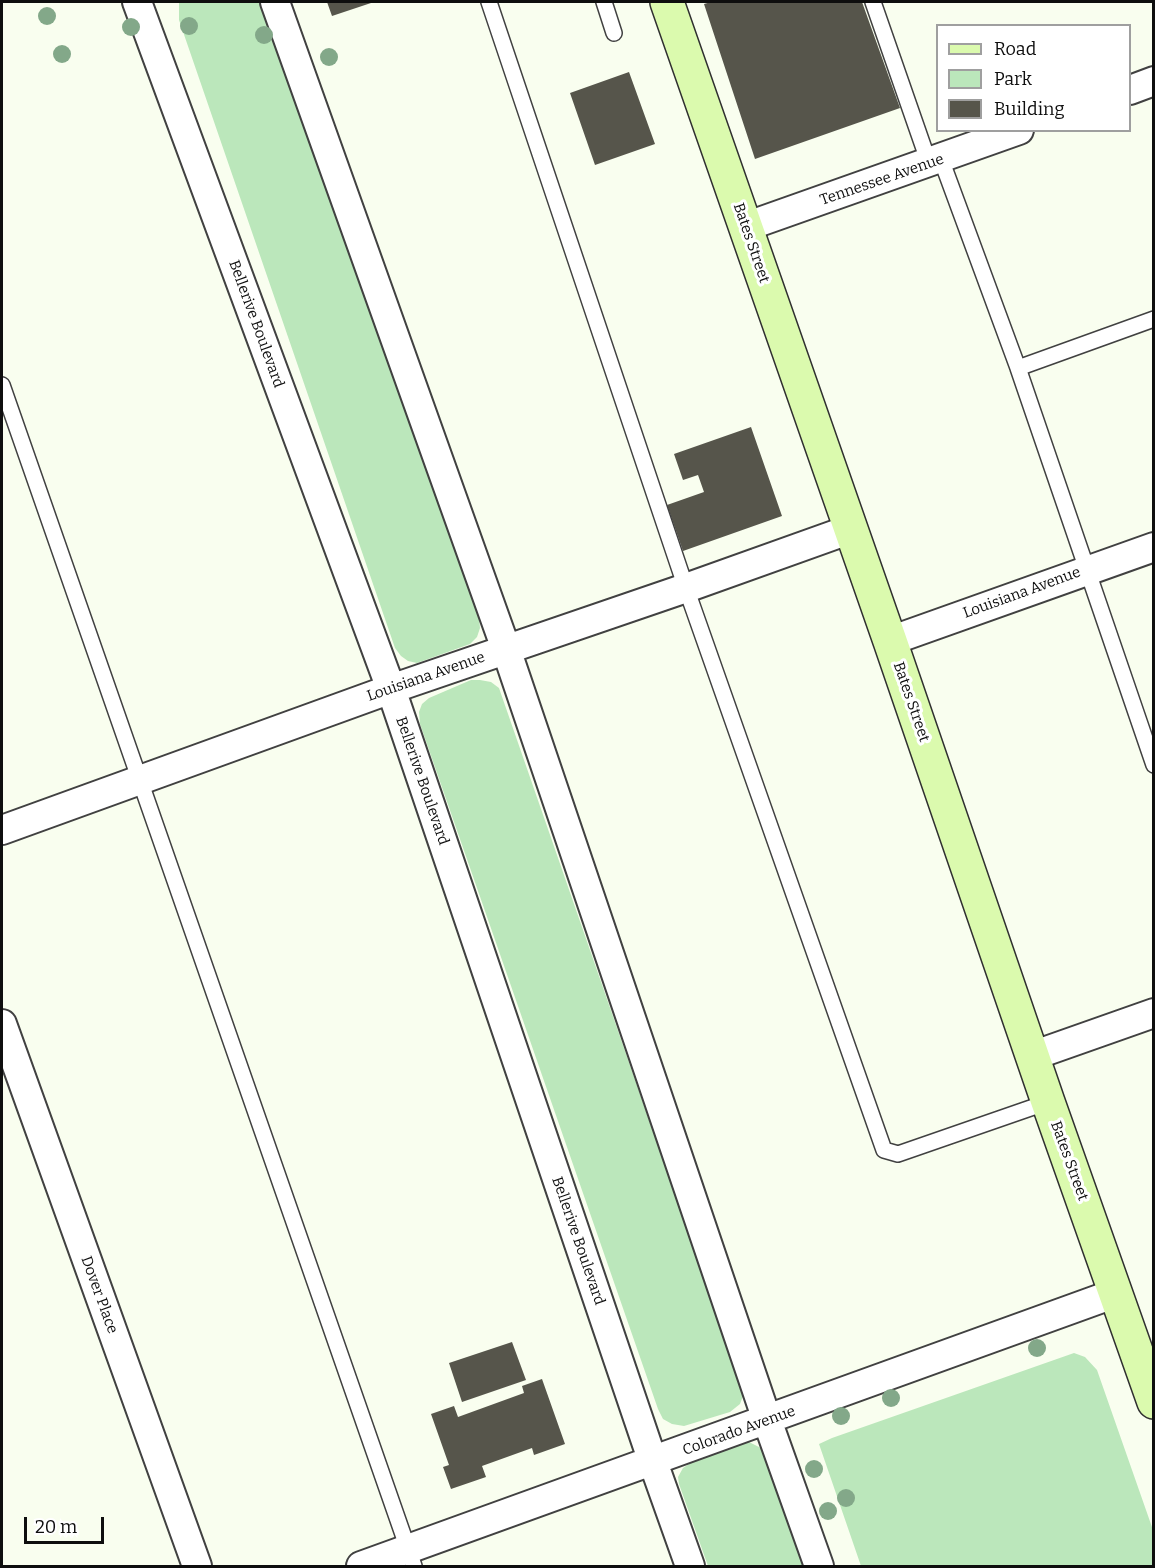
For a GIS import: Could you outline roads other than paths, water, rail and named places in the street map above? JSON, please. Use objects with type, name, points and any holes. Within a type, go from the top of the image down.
[{"type":"main road","name":"Bates Street","points":[[667,2],[1154,1402]]},
{"type":"street","name":"Bellerive Boulevard","points":[[137,2],[391,689],[690,1566]]},
{"type":"street","points":[[275,2],[506,649],[767,1420],[819,1566]]},
{"type":"street","points":[[1131,90],[1154,81]]},
{"type":"street","name":"Tennessee Avenue","points":[[746,227],[1014,132]]},
{"type":"street","name":"Louisiana Avenue","points":[[2,830],[391,689],[851,529]]},
{"type":"street","name":"Louisiana Avenue","points":[[890,641],[1154,547]]},
{"type":"street","points":[[1032,1056],[1154,1013]]},
{"type":"street","name":"Dover Place","points":[[2,1023],[198,1566]]},
{"type":"street","name":"Colorado Avenue","points":[[361,1566],[411,1558],[653,1461],[1116,1293]]},
{"type":"lane","points":[[489,2],[686,588],[884,1150],[898,1154],[1048,1102]]},
{"type":"lane","points":[[604,2],[614,33]]},
{"type":"lane","points":[[873,2],[1018,368],[1154,765]]},
{"type":"lane","points":[[1018,368],[1154,319]]},
{"type":"lane","points":[[2,385],[411,1558]]}]
